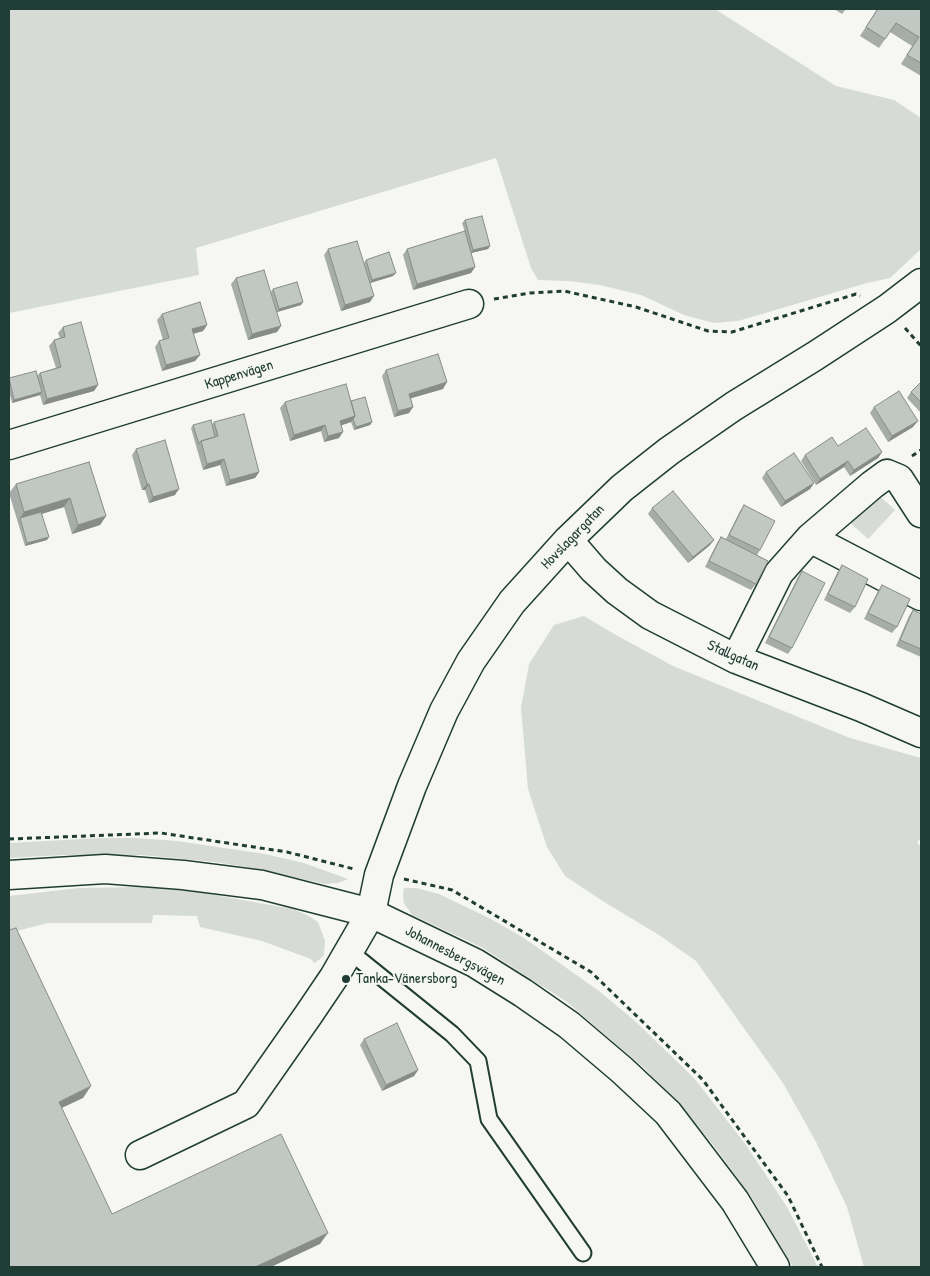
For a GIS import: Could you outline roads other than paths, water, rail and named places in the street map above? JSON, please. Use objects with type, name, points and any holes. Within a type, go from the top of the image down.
[{"type":"street","name":"Hovslagargatan","points":[[140,1155],[246,1104],[314,1007],[371,913],[389,848],[412,786],[444,711],[471,661],[512,602],[568,540],[622,488],[669,451],[734,406],[887,309],[921,283]]},
{"type":"street","name":"Kappenvägen","points":[[9,445],[469,304]]},
{"type":"street","points":[[736,659],[779,572],[810,538],[887,474],[899,479],[921,513]]},
{"type":"street","points":[[810,538],[921,596]]},
{"type":"street","name":"Stallgatan","points":[[568,540],[594,570],[617,591],[650,615],[736,659],[861,707],[921,733]]},
{"type":"street","name":"Johannesbergsvägen","points":[[11,875],[105,869],[183,875],[262,885],[371,913],[475,963],[569,1025],[622,1070],[668,1113],[735,1201],[775,1267]]},
{"type":"lane","points":[[349,951],[452,1034],[478,1061],[489,1120],[583,1252]]},
{"type":"place","name":"Tanka-Vänersborg","points":[[346,979]]}]
